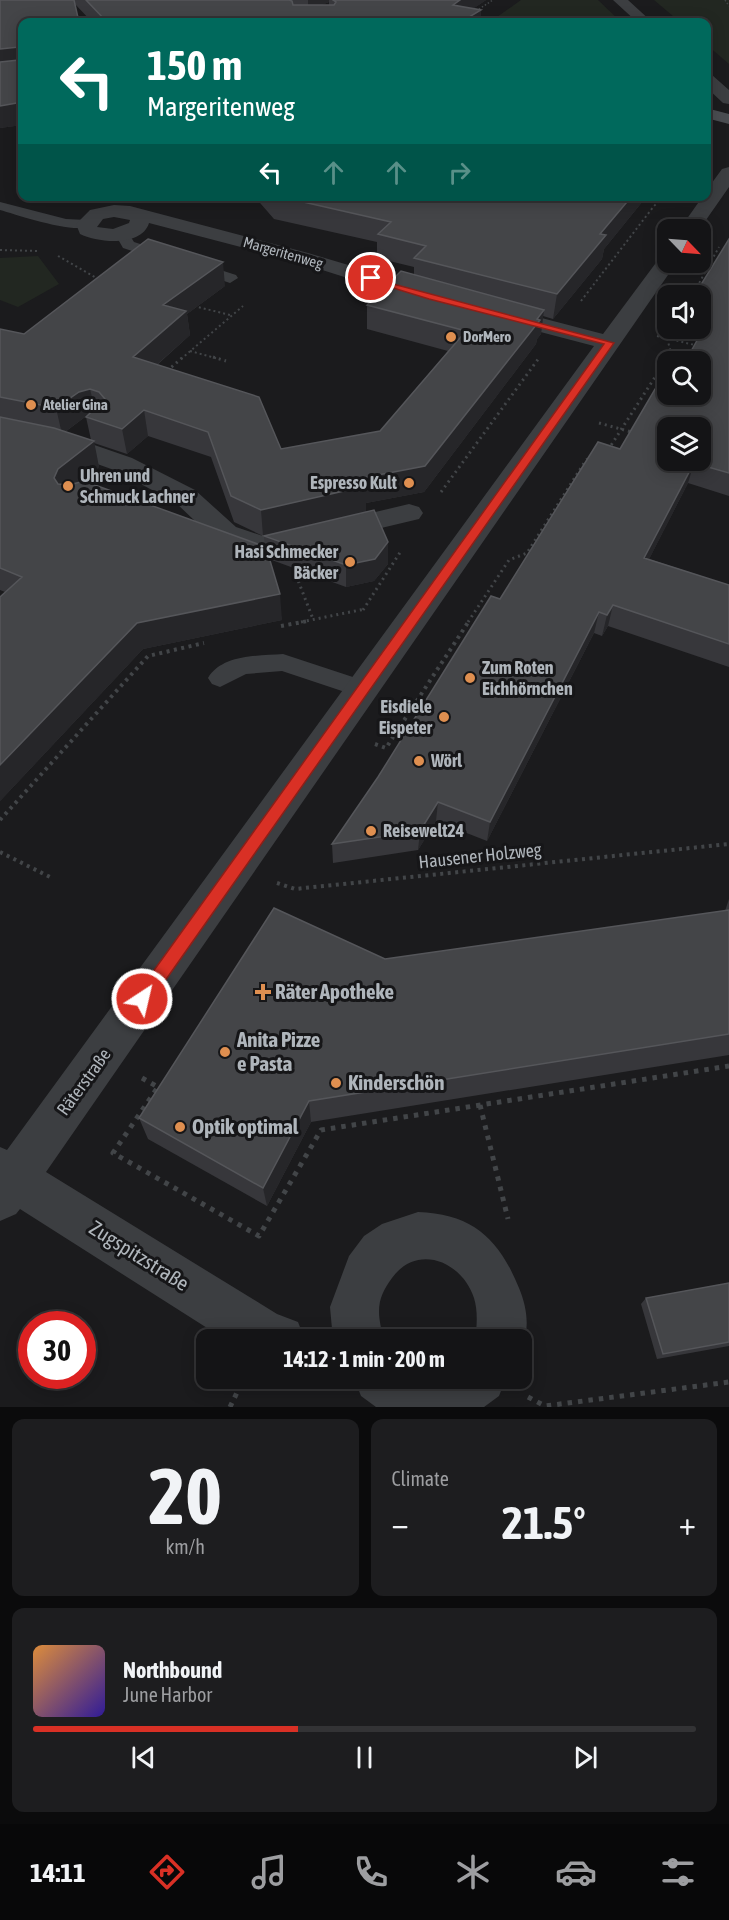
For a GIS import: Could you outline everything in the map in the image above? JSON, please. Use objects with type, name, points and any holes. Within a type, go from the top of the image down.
[{"type":"street","points":[[620,0],[640,18]]},
{"type":"street","points":[[711,83],[729,99]]},
{"type":"street","points":[[711,114],[729,118]]},
{"type":"street","points":[[711,192],[729,173]]},
{"type":"street","points":[[694,219],[704,201]]},
{"type":"street","name":"Margeritenweg","points":[[86,224],[91,218],[105,212],[130,212],[301,257],[456,303]]},
{"type":"street","points":[[86,224],[87,230],[99,235],[122,234],[134,230],[140,222],[136,215],[130,212]]},
{"type":"street","name":"Räterstraße","points":[[5,1182],[102,1056],[659,273]]},
{"type":"street","points":[[479,309],[560,330],[615,335]]},
{"type":"street","points":[[0,430],[77,438],[185,496],[226,534],[261,548],[294,545],[409,513]]},
{"type":"street","points":[[100,483],[123,464]]},
{"type":"street","name":"Zugspitzstraße","points":[[5,1182],[256,1329]]},
{"type":"street","points":[[356,1329],[354,1312],[360,1285],[372,1263],[390,1246],[411,1236],[435,1235],[457,1242],[477,1257],[493,1280],[501,1306],[500,1329]]},
{"type":"street","points":[[392,1389],[416,1400],[437,1402],[470,1389]]},
{"type":"lane","points":[[0,206],[66,223],[86,224]]},
{"type":"lane","points":[[122,234],[128,245],[230,278]]},
{"type":"lane","points":[[220,678],[241,666],[283,662],[363,689]]},
{"type":"path","points":[[476,11],[493,0]]},
{"type":"path","points":[[724,0],[729,6]]},
{"type":"path","points":[[435,500],[560,330],[660,201]]},
{"type":"path","points":[[698,285],[723,240]]},
{"type":"path","points":[[0,250],[41,251]]},
{"type":"path","points":[[50,254],[67,258],[87,274],[106,282]]},
{"type":"path","points":[[167,372],[301,257]]},
{"type":"path","points":[[186,303],[231,315]]},
{"type":"path","points":[[615,335],[657,337]]},
{"type":"path","points":[[601,453],[609,449],[671,353],[667,339]]},
{"type":"path","points":[[671,339],[708,348]]},
{"type":"path","points":[[190,351],[226,361]]},
{"type":"path","points":[[560,412],[644,436]]},
{"type":"path","points":[[336,728],[386,748],[509,560],[527,553],[586,460],[594,456]]},
{"type":"path","points":[[294,545],[313,619]]},
{"type":"path","points":[[363,610],[405,545]]},
{"type":"path","name":"Hausener Holzweg","points":[[237,867],[295,890],[729,844]]},
{"type":"path","points":[[0,852],[52,878]]},
{"type":"path","points":[[102,1056],[158,1087],[113,1153],[259,1236],[321,1130],[729,1066]]},
{"type":"path","points":[[480,1105],[509,1223]]},
{"type":"path","points":[[507,1389],[545,1406],[729,1382]]},
{"type":"path","points":[[230,1407],[239,1389]]},
{"type":"shaded area","points":[[521,0],[598,0],[617,18],[496,18]]},
{"type":"shaded area","points":[[654,0],[729,0],[729,64],[711,48],[711,18],[675,18]]},
{"type":"shaded area","points":[[38,256],[59,284],[18,307],[0,300],[0,258]]},
{"type":"building","points":[[0,0],[74,0],[78,18],[18,18],[18,47],[0,49]]},
{"type":"building","points":[[86,0],[289,0],[293,5],[334,5],[336,2],[333,0],[460,0],[453,5],[481,10],[468,18],[103,18]]},
{"type":"building","points":[[18,60],[18,103],[0,106],[0,62]]},
{"type":"building","points":[[299,201],[628,201],[600,234],[606,235],[557,294],[414,258],[426,246],[378,234],[391,222]]},
{"type":"building","points":[[148,239],[223,262],[163,305],[186,311],[133,357],[259,397],[281,449],[380,431],[466,331],[367,305],[401,271],[544,310],[537,319],[540,320],[425,466],[362,478],[366,486],[261,510],[231,496],[208,432],[144,410],[122,429],[86,417],[105,399],[99,392],[90,389],[79,392],[56,408],[0,397],[0,329],[24,334]]},
{"type":"building","points":[[729,239],[729,473],[711,468],[711,417],[657,417],[657,471],[690,471],[644,558],[729,585],[729,644],[613,605],[607,615],[599,612],[490,822],[438,802],[420,831],[332,844],[378,777],[491,596],[500,599],[598,442],[620,449],[655,389],[657,389],[657,405],[711,405],[711,351],[691,351],[698,339],[711,339],[711,285],[701,285],[708,273],[711,273],[711,268]]},
{"type":"building","points":[[0,417],[54,428],[94,441],[58,469],[54,478],[58,484],[69,485],[84,481],[266,547],[280,594],[137,623],[0,765],[0,597],[22,577],[0,568]]},
{"type":"building","points":[[374,510],[388,542],[375,559],[346,565],[264,536]]},
{"type":"building","points":[[274,908],[385,959],[729,910],[729,1034],[309,1101],[263,1188],[139,1118]]},
{"type":"building","points":[[729,1283],[729,1342],[663,1354],[646,1298]]},
{"type":"place","name":"DorMero","points":[[451,337]]},
{"type":"place","name":"Atelier Gina","points":[[31,405]]},
{"type":"place","name":"Espresso Kult","points":[[409,483]]},
{"type":"place","name":"Uhren und Schmuck Lachner","points":[[68,486]]},
{"type":"place","name":"Hasi Schmecker Bäcker","points":[[350,562]]},
{"type":"place","name":"Zum Roten Eichhörnchen","points":[[470,678]]},
{"type":"place","name":"Eisdiele Eispeter","points":[[444,717]]},
{"type":"place","name":"Wörl","points":[[419,761]]},
{"type":"place","name":"Reisewelt24","points":[[371,831]]},
{"type":"place","name":"Räter Apotheke","points":[[263,992]]},
{"type":"place","name":"Anita Pizze e Pasta","points":[[225,1052]]},
{"type":"place","name":"Kinderschön","points":[[336,1083]]},
{"type":"place","name":"Optik optimal","points":[[180,1127]]},
{"type":"route","points":[[142,999],[609,343],[433,297],[371,278]]}]
